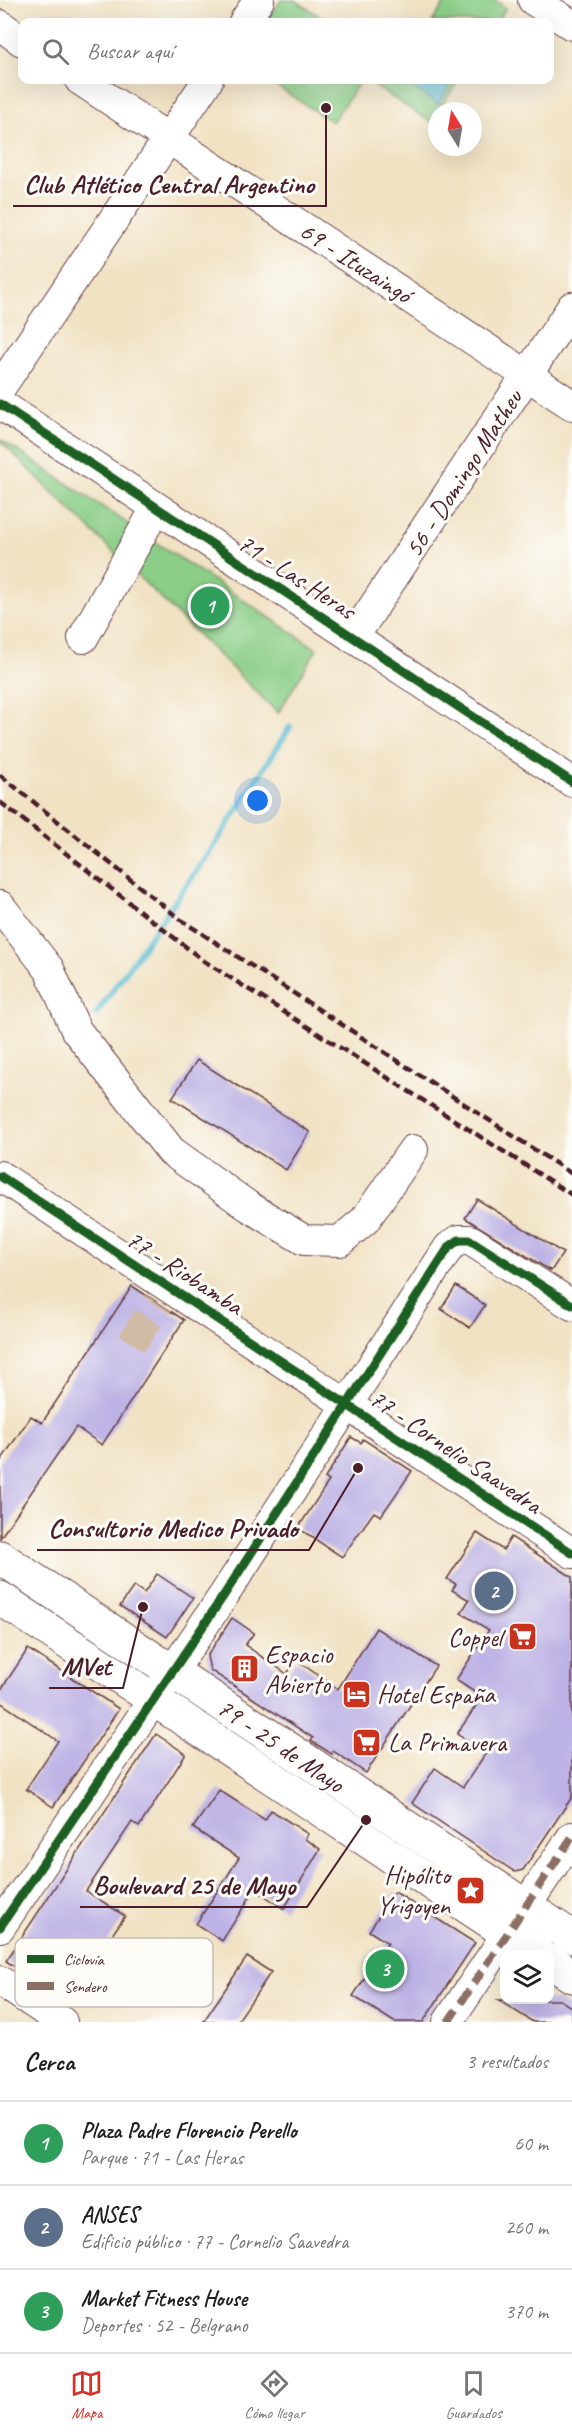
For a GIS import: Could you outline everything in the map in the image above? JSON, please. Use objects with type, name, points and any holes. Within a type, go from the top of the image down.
[{"type":"main road","name":"79 - 25 de Mayo","points":[[0,1557],[572,1937]]},
{"type":"main road","name":"79 - 25 de Mayo","points":[[0,1598],[534,1950]]},
{"type":"main road","points":[[554,1964],[572,1976]]},
{"type":"street","points":[[247,18],[259,0]]},
{"type":"street","points":[[533,0],[572,25]]},
{"type":"street","points":[[0,25],[18,37]]},
{"type":"street","name":"69 - Ituzaingó","points":[[86,84],[572,405]]},
{"type":"street","points":[[0,388],[204,84]]},
{"type":"street","name":"56 - Domingo Matheu","points":[[353,638],[572,307]]},
{"type":"street","name":"71 - Las Heras","points":[[0,404],[572,782]]},
{"type":"street","points":[[83,638],[156,508]]},
{"type":"street","points":[[0,906],[49,969],[76,1030],[171,1151],[248,1206],[304,1240],[340,1241],[365,1220],[413,1150]]},
{"type":"street","name":"77 - Riobamba","points":[[0,1176],[164,1295],[347,1403]]},
{"type":"street","points":[[0,1928],[224,1595],[449,1247],[459,1240],[470,1240],[572,1305]]},
{"type":"street","name":"77 - Cornelio Saavedra","points":[[347,1403],[572,1553]]},
{"type":"street","points":[[448,2022],[572,1837]]},
{"type":"street","points":[[0,1981],[15,1991]]},
{"type":"street","points":[[39,2007],[62,2022]]},
{"type":"green space","points":[[281,0],[295,0],[323,18],[269,18]]},
{"type":"green space","points":[[447,0],[495,0],[506,8],[500,18],[435,18]]},
{"type":"green space","points":[[273,84],[358,84],[332,122]]},
{"type":"green space","points":[[371,84],[456,84],[444,102],[428,102],[428,120]]},
{"type":"green space","points":[[0,439],[317,649],[278,713],[0,441]]},
{"type":"water","points":[[407,84],[451,84],[439,102],[435,102]]},
{"type":"building","points":[[197,1060],[310,1132],[286,1170],[172,1098]]},
{"type":"building","points":[[477,1199],[563,1253],[551,1271],[465,1218]]},
{"type":"building","points":[[132,1286],[184,1320],[102,1445],[76,1427],[0,1538],[0,1462],[31,1416],[42,1423]]},
{"type":"building","points":[[456,1286],[485,1305],[470,1328],[441,1309]]},
{"type":"building","points":[[351,1437],[361,1443],[363,1439],[412,1471],[381,1516],[374,1512],[342,1557],[298,1528],[329,1481],[325,1478]]},
{"type":"building","points":[[477,1533],[503,1550],[511,1537],[572,1577],[572,1797],[523,1870],[515,1872],[412,1803],[435,1768],[463,1787],[486,1753],[457,1734],[482,1697],[456,1680],[489,1630],[461,1613],[469,1600],[452,1590],[456,1584],[447,1579]]},
{"type":"building","points":[[157,1574],[193,1598],[167,1637],[120,1606],[134,1586],[144,1593]]},
{"type":"building","points":[[232,1618],[254,1633],[245,1645],[287,1674],[296,1660],[338,1689],[376,1628],[436,1666],[366,1773],[333,1751],[332,1754],[311,1741],[313,1738],[210,1670],[207,1656]]},
{"type":"building","points":[[28,1649],[119,1709],[53,1807],[26,1789],[58,1741],[0,1702],[0,1691]]},
{"type":"building","points":[[156,1734],[186,1754],[139,1827],[132,1822],[86,1891],[125,1916],[110,1938],[21,1938]]},
{"type":"building","points":[[219,1790],[265,1820],[271,1810],[308,1834],[305,1839],[320,1849],[284,1909],[255,1889],[222,1941],[196,1924],[239,1858],[193,1828]]},
{"type":"building","points":[[395,1892],[475,1943],[423,2022],[394,2022],[353,1996],[388,1943],[369,1931]]},
{"type":"building","points":[[15,1947],[15,1967],[6,1961]]},
{"type":"building","points":[[247,1957],[271,1972],[237,2022],[203,2022]]},
{"type":"building","points":[[554,2000],[560,2000],[572,2008],[572,2022],[533,2022],[504,2004],[554,2004]]},
{"type":"waterway","points":[[96,1014],[216,843],[290,727]]},
{"type":"tunnel","points":[[132,1343],[158,1303]]},
{"type":"railway","points":[[0,775],[181,920],[572,1174]]},
{"type":"railway","points":[[0,802],[204,961],[572,1195]]},
{"type":"marked path","points":[[448,2022],[572,1837]]},
{"type":"cycle path","points":[[0,404],[572,782]]},
{"type":"cycle path","points":[[0,1176],[572,1553]]},
{"type":"cycle path","points":[[0,1927],[224,1595],[449,1247],[459,1240],[470,1240],[572,1305]]},
{"type":"place","name":"Club Atlético Central Argentino","points":[[326,108]]},
{"type":"place","name":"Plaza Padre Florencio Perello","points":[[210,606]]},
{"type":"place","name":"Consultorio Medico Privado","points":[[358,1468]]},
{"type":"place","name":"ANSES","points":[[494,1591]]},
{"type":"place","name":"MVet","points":[[143,1607]]},
{"type":"place","name":"Coppel","points":[[523,1637]]},
{"type":"place","name":"Espacio Abierto","points":[[244,1669]]},
{"type":"place","name":"Hotel España","points":[[356,1694]]},
{"type":"place","name":"La Primavera","points":[[367,1742]]},
{"type":"place","name":"Boulevard 25 de Mayo","points":[[366,1820]]},
{"type":"place","name":"Hipólito Yrigoyen","points":[[471,1890]]},
{"type":"place","name":"Market Fitness House","points":[[385,1969]]}]
